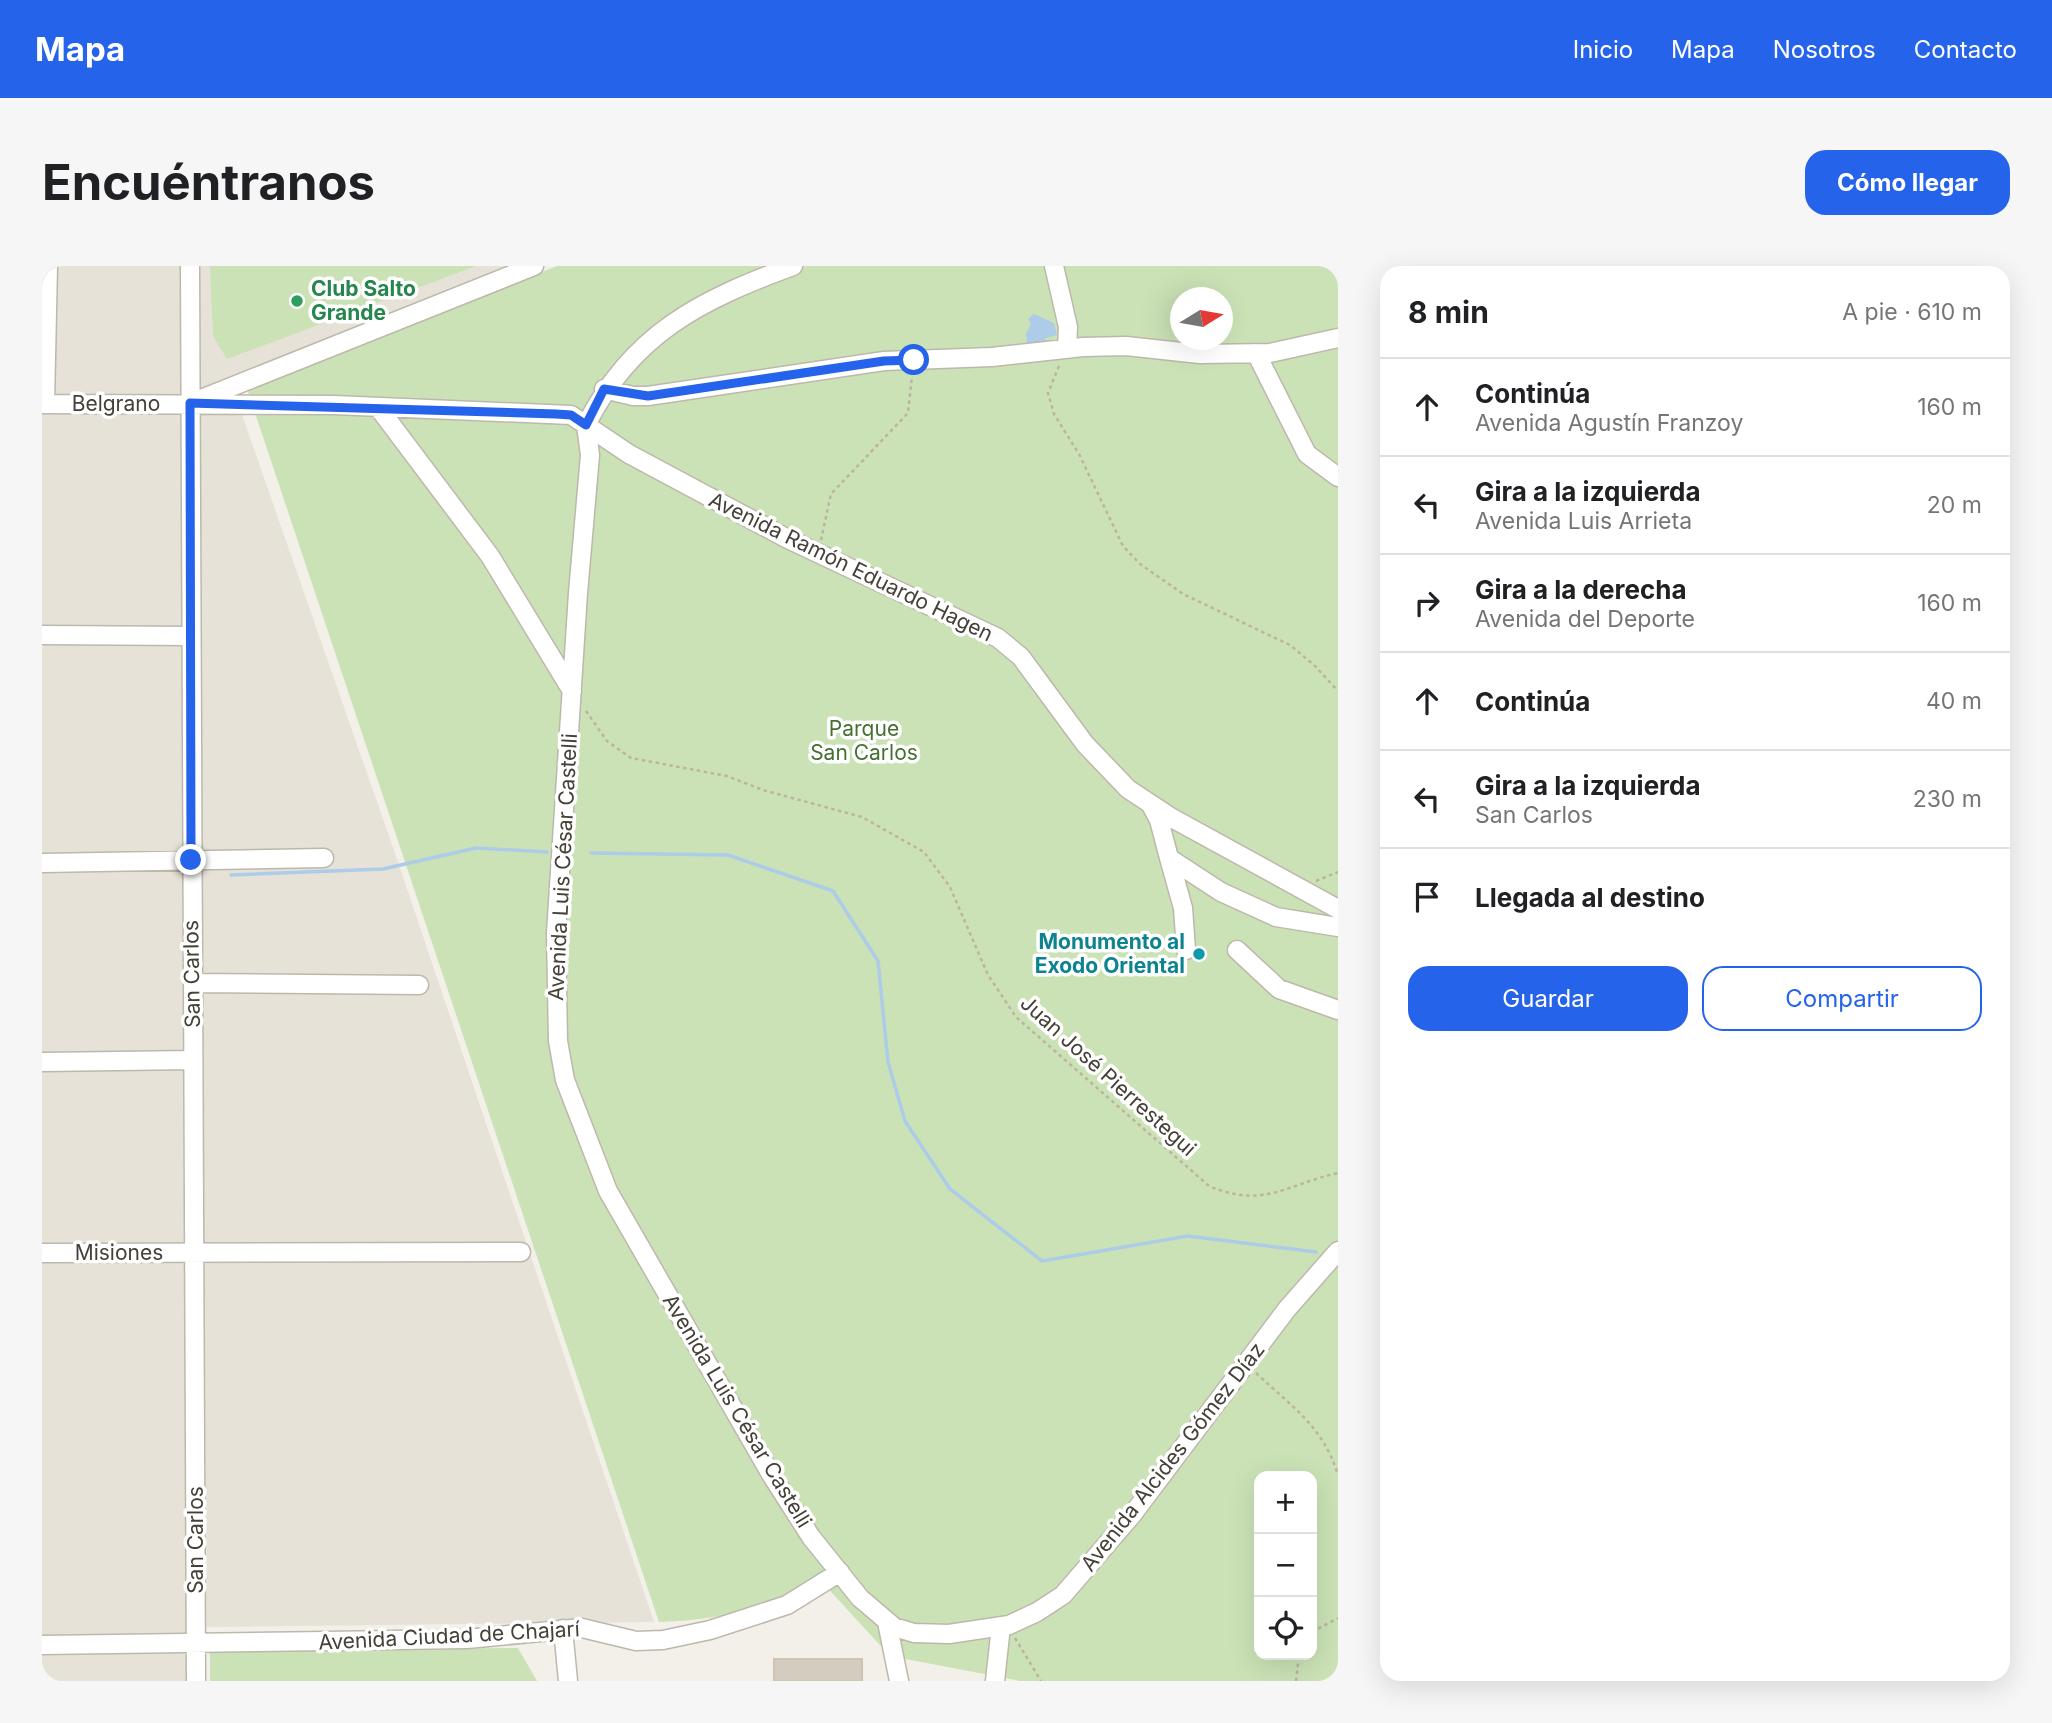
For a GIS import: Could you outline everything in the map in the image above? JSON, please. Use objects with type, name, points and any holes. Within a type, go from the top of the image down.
[{"type":"street","points":[[44,404],[47,266]]},
{"type":"street","name":"San Carlos","points":[[190,266],[196,1681]]},
{"type":"street","points":[[190,403],[534,266]]},
{"type":"street","points":[[586,425],[604,389],[667,325],[692,310],[793,266]]},
{"type":"street","points":[[1054,266],[1068,327],[1067,348]]},
{"type":"street","points":[[604,389],[648,396],[884,361],[992,357],[1067,348],[1126,346],[1200,354],[1256,353],[1338,338]]},
{"type":"street","points":[[1256,353],[1307,454],[1338,477]]},
{"type":"street","name":"Belgrano","points":[[44,404],[190,403],[378,407]]},
{"type":"street","points":[[378,407],[490,556],[572,691]]},
{"type":"street","name":"Avenida Ramón Eduardo Hagen","points":[[378,407],[571,415],[629,454],[819,554],[998,638],[1028,665],[1085,744],[1128,789]]},
{"type":"street","name":"Avenida Luis César Castelli","points":[[586,425],[590,454],[556,933],[558,1027],[565,1080],[608,1191],[772,1476],[811,1537],[839,1572]]},
{"type":"street","points":[[42,635],[191,636]]},
{"type":"street","points":[[1128,789],[1152,806],[1159,820],[1183,908],[1186,950]]},
{"type":"street","points":[[1128,789],[1171,818],[1338,909]]},
{"type":"street","points":[[42,863],[324,858]]},
{"type":"street","points":[[1169,858],[1221,892],[1276,917],[1338,927]]},
{"type":"street","points":[[1237,950],[1279,989],[1338,1010]]},
{"type":"street","points":[[193,983],[419,985]]},
{"type":"street","points":[[42,1062],[193,1060]]},
{"type":"street","name":"Avenida Alcides Gómez Díaz","points":[[839,1572],[860,1598],[887,1622],[914,1633],[949,1634],[1005,1626],[1037,1612],[1079,1578],[1132,1515],[1246,1364],[1338,1251]]},
{"type":"street","name":"Misiones","points":[[42,1252],[521,1252]]},
{"type":"street","name":"Avenida Ciudad de Chajarí","points":[[42,1645],[467,1639],[582,1628],[636,1641],[663,1640],[710,1630],[787,1605],[839,1572]]},
{"type":"street","points":[[887,1622],[899,1681]]},
{"type":"street","points":[[995,1681],[1005,1626]]},
{"type":"street","points":[[563,1629],[568,1681]]},
{"type":"path","points":[[1067,348],[1048,393],[1054,414],[1079,454],[1123,546],[1140,564],[1183,594],[1290,645],[1314,665],[1338,691]]},
{"type":"path","points":[[819,554],[831,494],[908,413],[914,360]]},
{"type":"path","name":"Juan José Pierrestegui","points":[[583,706],[592,723],[607,741],[631,758],[727,776],[763,790],[862,817],[924,852],[950,887],[988,975],[1016,1017],[1157,1137],[1202,1181],[1230,1195],[1266,1196],[1307,1180],[1338,1173]]},
{"type":"path","points":[[1246,1364],[1316,1428],[1330,1449],[1338,1475]]},
{"type":"path","points":[[1317,1629],[1338,1618]]},
{"type":"path","points":[[1005,1626],[1041,1681]]},
{"type":"path","points":[[1296,1681],[1298,1660]]},
{"type":"shaded area","points":[[42,266],[521,266],[233,389],[398,862],[654,1622],[206,1627],[205,1681],[42,1681]]},
{"type":"green space","name":"Club Salto Grande","points":[[210,266],[476,266],[227,359],[213,336]]},
{"type":"green space","name":"Parque San Carlos","points":[[557,266],[1338,266],[1338,1681],[1020,1681],[890,1656],[822,1582],[781,1600],[743,1611],[659,1622],[246,386]]},
{"type":"green space","points":[[518,1648],[537,1681],[210,1681],[210,1651]]},
{"type":"water","points":[[1034,314],[1054,323],[1057,335],[1046,338],[1043,343],[1027,343],[1026,334],[1031,324],[1028,319]]},
{"type":"building","points":[[774,1659],[862,1659],[862,1681],[774,1681]]},
{"type":"waterway","points":[[231,875],[383,869],[476,848],[547,852]]},
{"type":"waterway","points":[[591,853],[728,855],[833,891],[878,961],[888,1062],[905,1121],[950,1189],[1042,1261],[1188,1236],[1316,1252]]},
{"type":"place","name":"Club Salto Grande","points":[[297,301]]},
{"type":"place","name":"Monumento al Exodo Oriental","points":[[1199,954]]},
{"type":"route","points":[[191,860],[190,403],[334,405],[556,414],[571,415],[586,425],[604,389],[633,396],[648,396],[884,361],[914,360]]}]
